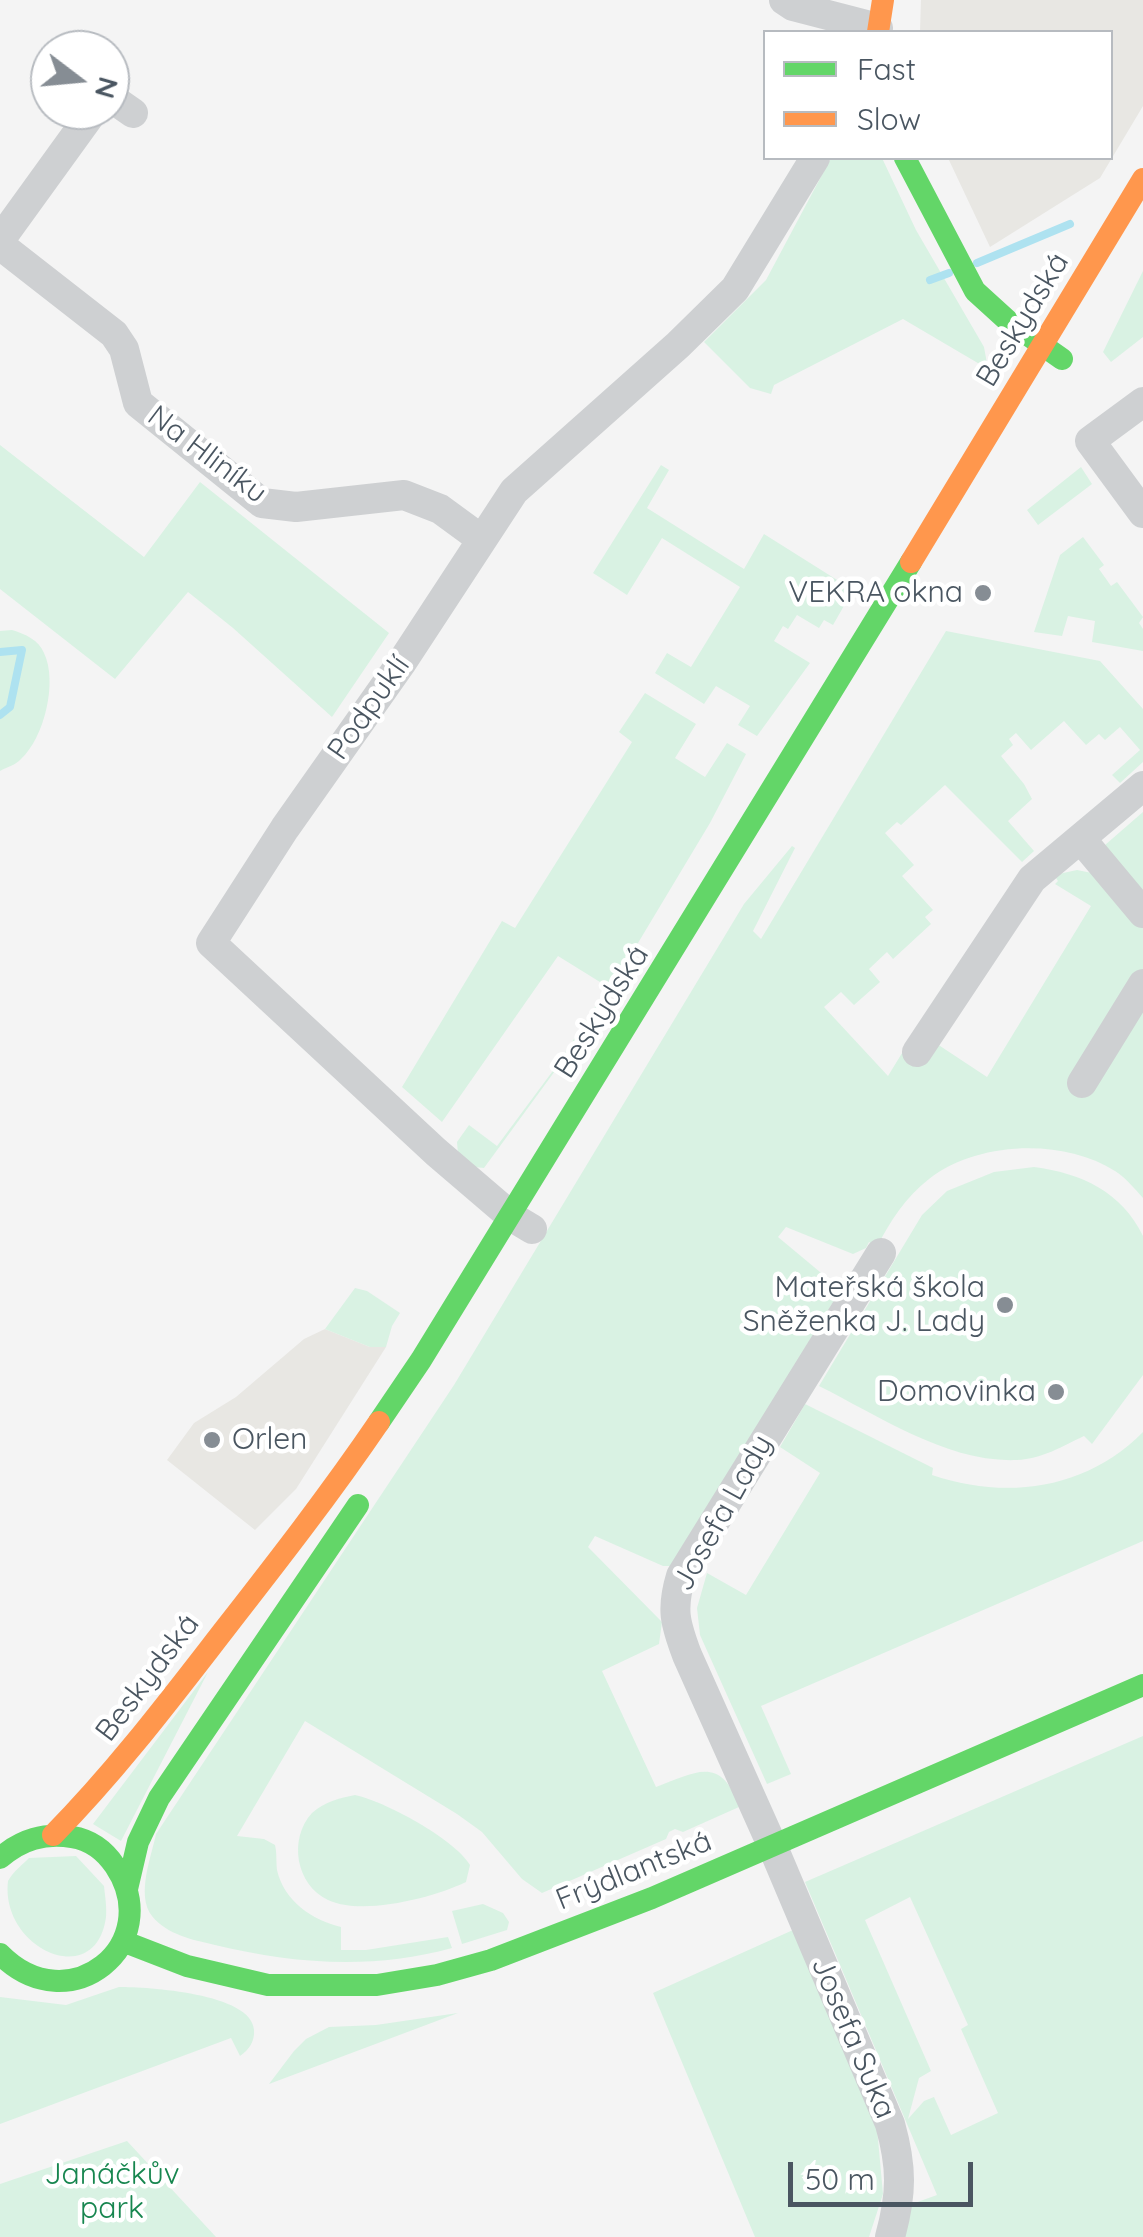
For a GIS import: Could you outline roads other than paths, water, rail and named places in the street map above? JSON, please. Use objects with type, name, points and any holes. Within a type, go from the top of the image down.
[{"type":"main road","points":[[906,160],[975,291],[1008,321],[1057,355]]},
{"type":"main road","name":"Beskydská","points":[[53,1834],[128,1755],[330,1493],[420,1360],[527,1226],[1057,355],[1143,179]]},
{"type":"main road","points":[[127,1890],[138,1842],[159,1798],[366,1491]]},
{"type":"main road","name":"Frýdlantská","points":[[125,1942],[186,1966],[268,1984],[344,1987],[407,1981],[491,1960],[589,1924],[1143,1685]]},
{"type":"main road","points":[[0,1858],[22,1842],[53,1834],[82,1838],[116,1863],[127,1890],[130,1914],[125,1942],[110,1963],[86,1978],[60,1983],[34,1978],[0,1980]]},
{"type":"main road","points":[[0,1954],[34,1978]]},
{"type":"street","points":[[784,0],[793,6],[880,20]]},
{"type":"street","points":[[0,243],[80,130]]},
{"type":"street","name":"Podpuklí","points":[[527,1226],[436,1152],[212,943],[284,828],[402,662],[514,491],[678,345],[735,288],[814,160]]},
{"type":"street","name":"Na Hliníku","points":[[0,243],[114,334],[124,349],[138,404],[262,503],[296,507],[404,495],[440,509],[481,540]]},
{"type":"street","points":[[1143,402],[1090,442],[1143,513]]},
{"type":"street","points":[[917,1052],[1032,879],[1143,786]]},
{"type":"street","points":[[1081,839],[1143,913]]},
{"type":"street","points":[[1082,1083],[1143,984]]},
{"type":"street","name":"Josefa Lady","points":[[772,1845],[687,1655],[677,1628],[674,1601],[681,1576],[881,1253]]},
{"type":"street","name":"Josefa Suka","points":[[772,1845],[890,2124],[900,2159],[900,2199],[890,2237]]},
{"type":"waterway","points":[[977,263],[1070,224]]},
{"type":"waterway","points":[[930,280],[949,273]]},
{"type":"waterway","points":[[0,652],[22,650],[10,707],[0,715]]},
{"type":"place","name":"VEKRA okna","points":[[983,593]]},
{"type":"place","name":"Mateřská škola Sněženka J. Lady","points":[[1005,1305]]},
{"type":"place","name":"Domovinka","points":[[1056,1392]]},
{"type":"place","name":"Orlen","points":[[212,1440]]},
{"type":"park label","name":"Janáčkův park","points":[[112,2192]]}]
